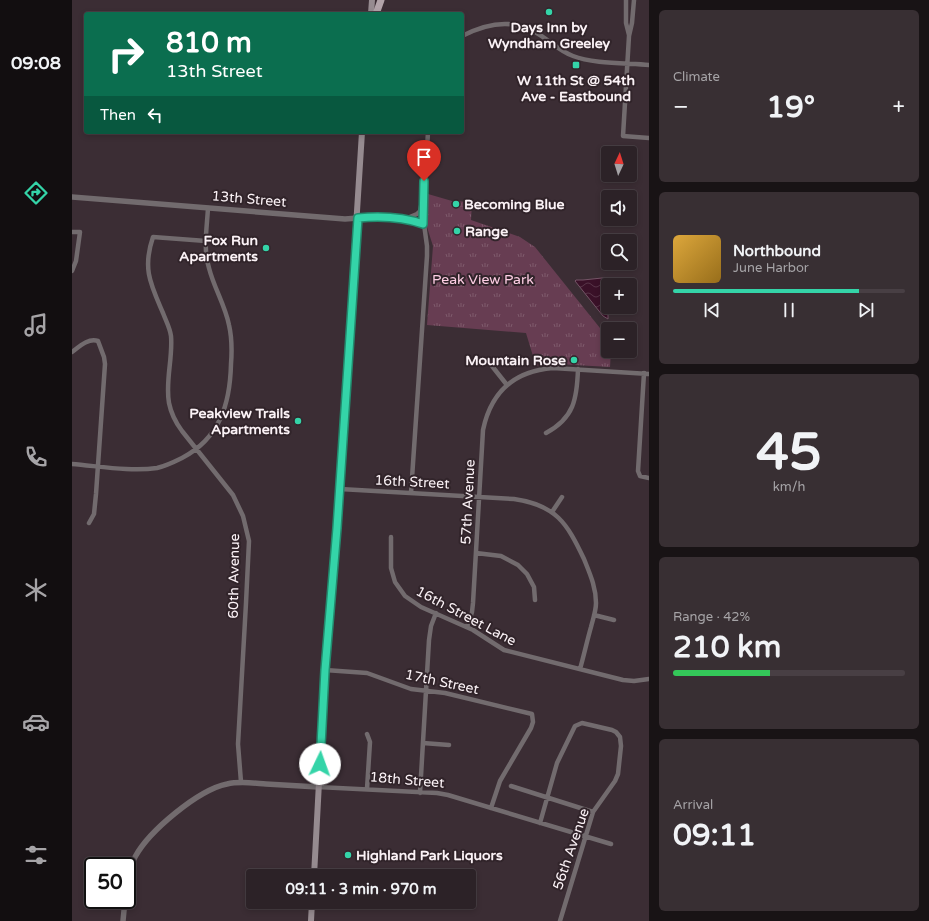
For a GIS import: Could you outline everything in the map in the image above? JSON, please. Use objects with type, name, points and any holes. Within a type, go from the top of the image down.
[{"type":"main road","points":[[371,12],[372,0]]},
{"type":"main road","points":[[377,12],[381,0]]},
{"type":"main road","points":[[314,869],[325,670],[340,489],[358,218],[362,134]]},
{"type":"main road","points":[[311,921],[312,909]]},
{"type":"street","points":[[626,0],[626,24],[629,36]]},
{"type":"street","points":[[634,0],[629,36],[623,136],[649,138]]},
{"type":"street","points":[[464,35],[487,25],[501,24],[520,26],[534,31],[562,51],[572,56],[590,60],[649,65]]},
{"type":"street","points":[[411,493],[427,256],[427,246],[423,224],[428,134]]},
{"type":"street","points":[[404,219],[417,214],[420,211],[422,194],[424,190]]},
{"type":"street","name":"13th Street","points":[[72,197],[345,219],[372,217],[404,219],[423,224]]},
{"type":"street","points":[[72,464],[146,469],[170,464],[197,449],[210,437],[224,412],[231,384],[232,343],[230,326],[225,309],[208,267],[206,241],[208,208]]},
{"type":"street","points":[[72,232],[80,232],[76,260],[72,271]]},
{"type":"street","name":"60th Avenue","points":[[206,241],[153,237],[149,248],[147,262],[148,274],[171,335],[169,404],[175,421],[233,495],[243,516],[249,540],[238,744],[241,782]]},
{"type":"street","points":[[72,352],[93,339],[98,341],[104,357],[105,374],[94,514],[89,523]]},
{"type":"street","points":[[488,361],[507,385]]},
{"type":"street","name":"57th Avenue","points":[[467,627],[472,612],[473,603],[483,430],[485,420],[494,401],[507,385],[526,373],[537,370],[553,368],[646,374]]},
{"type":"street","points":[[546,433],[556,428],[564,421],[575,403],[578,369]]},
{"type":"street","points":[[646,374],[638,471],[640,476],[649,478]]},
{"type":"street","name":"16th Street","points":[[340,489],[525,501],[538,505],[552,512]]},
{"type":"street","points":[[562,497],[552,512],[560,519],[573,536],[592,578],[596,597],[594,615],[580,669]]},
{"type":"street","name":"16th Street Lane","points":[[391,537],[391,568],[398,587],[410,600],[421,607],[467,627],[504,650],[623,680],[634,681],[649,679]]},
{"type":"street","points":[[476,554],[500,556],[518,565],[527,574],[534,587],[535,600]]},
{"type":"street","points":[[420,793],[430,634],[436,613]]},
{"type":"street","points":[[594,615],[614,620]]},
{"type":"street","name":"17th Street","points":[[325,670],[367,673],[411,689],[445,692],[530,713],[533,716],[531,728],[500,781],[491,808]]},
{"type":"street","name":"56th Avenue","points":[[547,797],[557,763],[575,726],[580,723],[616,732],[621,740],[618,774],[615,781],[593,812],[560,921]]},
{"type":"street","points":[[367,734],[370,742],[367,789]]},
{"type":"street","points":[[424,743],[449,745]]},
{"type":"street","name":"18th Street","points":[[136,857],[142,846],[165,822],[197,796],[226,784],[241,782],[448,795],[611,844]]},
{"type":"street","points":[[511,786],[593,812]]},
{"type":"street","points":[[540,823],[547,797]]},
{"type":"street","points":[[123,921],[124,909]]},
{"type":"green space","name":"Peak View Park","points":[[428,194],[452,201],[472,202],[471,220],[520,237],[535,247],[601,329],[601,358],[611,358],[610,367],[557,364],[536,366],[526,333],[427,325],[433,246],[426,224]]},
{"type":"water","points":[[601,278],[601,314],[575,281]]},
{"type":"water","points":[[601,314],[608,314],[608,319]]},
{"type":"place","name":"Days Inn by Wyndham Greeley","points":[[549,12]]},
{"type":"place","name":"W 11th St @ 54th Ave - Eastbound","points":[[576,65]]},
{"type":"place","name":"Becoming Blue","points":[[456,204]]},
{"type":"place","name":"Range","points":[[457,231]]},
{"type":"place","name":"Fox Run Apartments","points":[[266,248]]},
{"type":"place","name":"Mountain Rose","points":[[574,360]]},
{"type":"place","name":"Peakview Trails Apartments","points":[[298,421]]},
{"type":"place","name":"Highland Park Liquors","points":[[348,855]]},
{"type":"route","points":[[320,764],[325,670],[337,528],[358,218],[372,217],[404,219],[423,224],[424,181]]}]
